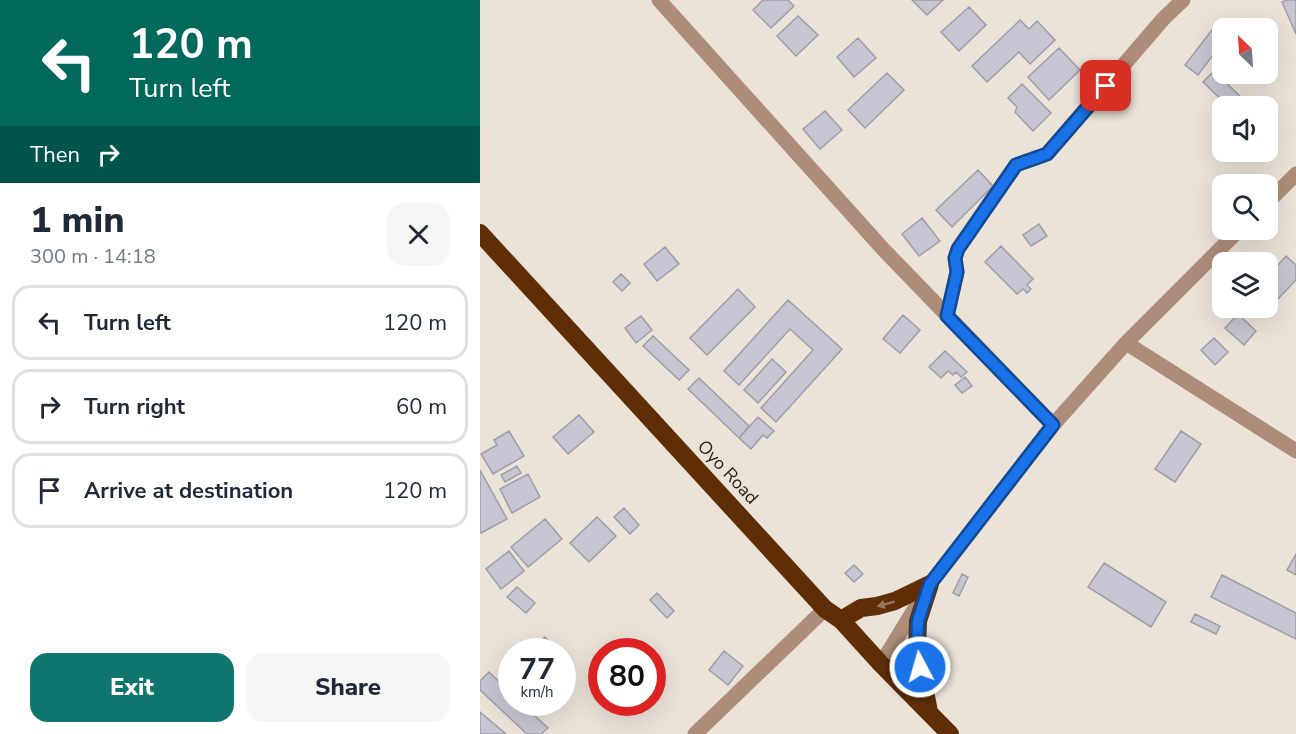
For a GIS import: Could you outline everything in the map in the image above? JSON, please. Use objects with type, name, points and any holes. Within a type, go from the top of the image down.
[{"type":"highway","name":"Oyo Road","points":[[480,233],[825,609],[841,620],[950,734]]},
{"type":"highway","points":[[841,620],[861,608],[896,601],[930,584]]},
{"type":"highway","points":[[929,712],[917,649],[918,621],[930,584]]},
{"type":"street","points":[[660,0],[875,240],[1053,425]]},
{"type":"street","points":[[947,316],[957,272],[955,258],[958,249],[1016,165],[1047,154],[1164,18],[1184,0]]},
{"type":"street","points":[[1278,192],[1296,174]]},
{"type":"street","points":[[881,664],[930,584],[1053,425],[1126,342],[1229,240]]},
{"type":"street","points":[[1126,342],[1296,451]]},
{"type":"street","points":[[695,734],[825,609]]},
{"type":"building","points":[[763,0],[788,0],[794,6],[771,28],[753,10]]},
{"type":"building","points":[[912,0],[943,0],[927,15]]},
{"type":"building","points":[[1296,0],[1296,34],[1282,2]]},
{"type":"building","points":[[969,7],[986,25],[959,51],[941,32]]},
{"type":"building","points":[[798,16],[818,35],[796,56],[777,36]]},
{"type":"building","points":[[1020,20],[1029,29],[1037,21],[1055,40],[1030,64],[1019,52],[987,82],[972,66]]},
{"type":"building","points":[[1212,30],[1212,56],[1198,75],[1185,65]]},
{"type":"building","points":[[858,38],[876,58],[854,77],[837,57]]},
{"type":"building","points":[[1059,48],[1080,70],[1049,100],[1028,77]]},
{"type":"building","points":[[887,73],[904,90],[865,128],[848,110]]},
{"type":"building","points":[[1212,73],[1212,84],[1227,84],[1240,96],[1218,96],[1203,82]]},
{"type":"building","points":[[1022,84],[1051,113],[1033,131],[1015,112],[1017,107],[1008,98]]},
{"type":"building","points":[[825,111],[842,130],[820,149],[803,129]]},
{"type":"building","points":[[978,170],[993,186],[952,227],[936,210]]},
{"type":"building","points":[[922,218],[940,241],[919,256],[902,234]]},
{"type":"building","points":[[1039,224],[1047,236],[1031,246],[1023,235]]},
{"type":"building","points":[[1001,246],[1033,279],[1027,285],[1031,289],[1027,293],[1023,289],[1017,294],[985,262]]},
{"type":"building","points":[[665,247],[679,264],[657,281],[644,264]]},
{"type":"building","points":[[1286,256],[1296,265],[1296,280],[1278,299],[1278,265]]},
{"type":"building","points":[[621,274],[630,283],[622,291],[613,282]]},
{"type":"building","points":[[738,289],[755,307],[707,355],[690,338]]},
{"type":"building","points":[[788,300],[842,349],[776,422],[761,408],[813,350],[790,329],[739,385],[724,371]]},
{"type":"building","points":[[903,315],[920,330],[900,353],[883,339]]},
{"type":"building","points":[[641,316],[652,330],[636,343],[625,328]]},
{"type":"building","points":[[1234,318],[1242,318],[1256,331],[1244,345],[1225,328]]},
{"type":"building","points":[[653,336],[689,370],[679,380],[643,346]]},
{"type":"building","points":[[1214,338],[1228,352],[1215,365],[1201,350]]},
{"type":"building","points":[[945,351],[967,372],[961,377],[956,372],[953,375],[948,371],[941,378],[929,367]]},
{"type":"building","points":[[772,359],[786,372],[758,403],[744,390]]},
{"type":"building","points":[[965,377],[972,386],[962,393],[955,385]]},
{"type":"building","points":[[699,378],[749,426],[739,438],[688,389]]},
{"type":"building","points":[[579,415],[594,432],[568,454],[553,437]]},
{"type":"building","points":[[758,417],[774,431],[767,438],[763,435],[751,449],[739,438]]},
{"type":"building","points":[[509,431],[524,456],[493,474],[481,454],[497,445],[494,440]]},
{"type":"building","points":[[1181,431],[1201,444],[1175,482],[1155,469]]},
{"type":"building","points":[[517,466],[521,473],[505,482],[501,475]]},
{"type":"building","points":[[480,470],[507,519],[481,533],[480,532]]},
{"type":"building","points":[[528,474],[540,497],[512,513],[500,489]]},
{"type":"building","points":[[624,508],[639,525],[630,534],[614,517]]},
{"type":"building","points":[[597,517],[616,536],[589,562],[570,543]]},
{"type":"building","points":[[545,519],[562,539],[528,567],[511,547]]},
{"type":"building","points":[[509,551],[524,571],[501,589],[486,569]]},
{"type":"building","points":[[1296,554],[1296,575],[1287,570]]},
{"type":"building","points":[[1104,563],[1166,602],[1151,627],[1088,587]]},
{"type":"building","points":[[854,565],[863,574],[854,582],[845,573]]},
{"type":"building","points":[[962,574],[968,577],[959,596],[953,593]]},
{"type":"building","points":[[1222,575],[1296,613],[1296,639],[1211,597]]},
{"type":"building","points":[[517,587],[535,603],[526,613],[507,597]]},
{"type":"building","points":[[657,593],[674,611],[667,618],[650,600]]},
{"type":"building","points":[[1195,614],[1220,626],[1216,634],[1191,622]]},
{"type":"building","points":[[724,651],[743,666],[728,685],[709,670]]},
{"type":"building","points":[[489,672],[498,681],[498,707],[480,690],[480,681]]},
{"type":"building","points":[[480,712],[506,734],[480,734]]},
{"type":"building","points":[[508,716],[535,716],[548,728],[541,734],[527,734]]},
{"type":"route","points":[[920,667],[917,649],[918,621],[930,584],[1053,425],[947,316],[957,272],[955,258],[958,249],[1016,165],[1047,154],[1106,86]]}]
